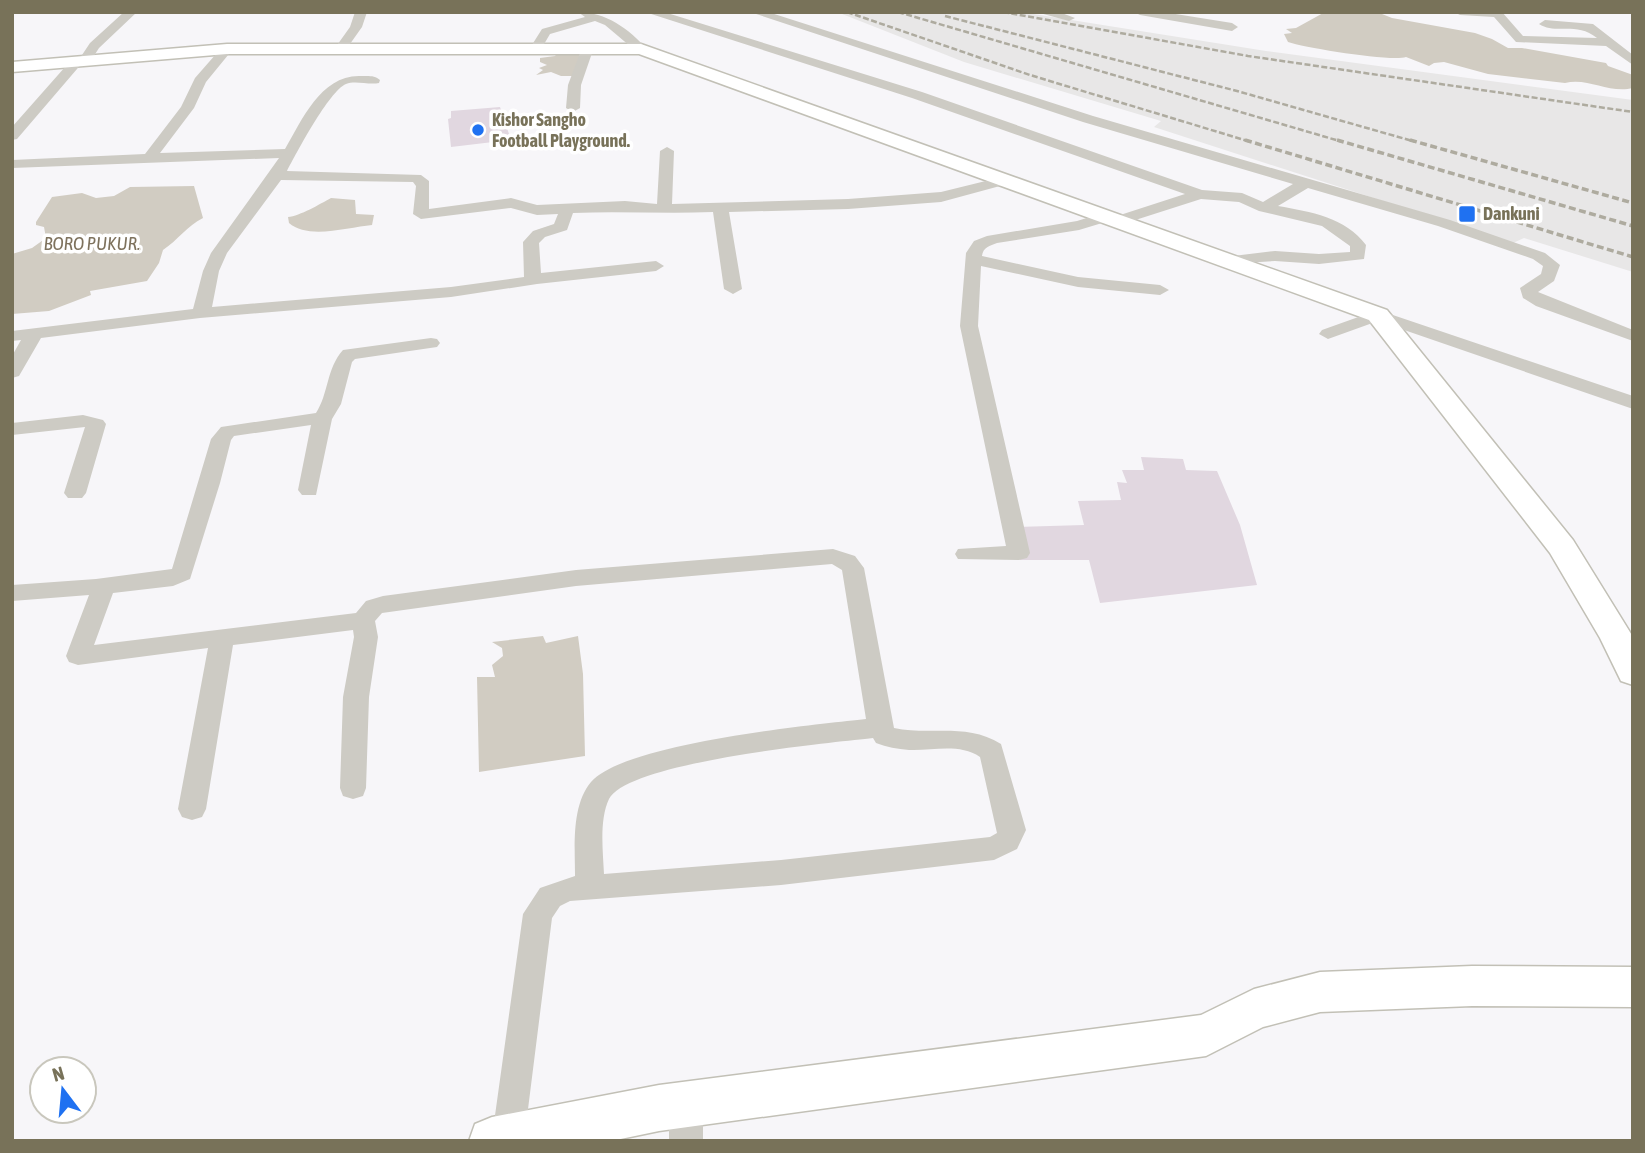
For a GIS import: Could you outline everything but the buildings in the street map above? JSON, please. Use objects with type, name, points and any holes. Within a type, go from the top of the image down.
[{"type":"street","points":[[12,136],[94,46],[131,12]]},
{"type":"street","points":[[341,48],[356,27],[361,12]]},
{"type":"street","points":[[584,12],[609,23],[641,49]]},
{"type":"street","points":[[651,12],[918,95],[1200,194],[1242,198],[1264,208],[1320,219],[1338,226],[1358,245],[1358,256],[1319,260],[1275,256],[1233,261]]},
{"type":"street","points":[[756,12],[1088,119],[1444,223],[1539,256],[1552,265],[1548,277],[1529,288],[1529,294],[1542,302],[1633,336]]},
{"type":"street","points":[[1042,12],[1069,18]]},
{"type":"street","points":[[1140,12],[1232,27]]},
{"type":"street","points":[[1460,12],[1497,13],[1520,39],[1609,42]]},
{"type":"street","points":[[536,48],[547,32],[596,17]]},
{"type":"street","points":[[1545,24],[1589,26],[1633,61]]},
{"type":"street","points":[[751,44],[799,26]]},
{"type":"street","points":[[573,108],[574,82],[585,62],[586,53],[582,48]]},
{"type":"street","points":[[149,158],[187,108],[200,81],[227,49]]},
{"type":"street","points":[[12,67],[227,49],[641,49],[1378,315],[1633,403]]},
{"type":"street","points":[[200,313],[213,267],[233,231],[259,202],[288,153],[335,86],[347,81],[374,80]]},
{"type":"street","points":[[664,209],[667,152]]},
{"type":"street","points":[[12,163],[288,153]]},
{"type":"street","points":[[277,174],[416,178],[422,181],[423,186],[421,214],[511,203],[537,210],[625,206],[664,209],[915,200],[942,197],[1006,180]]},
{"type":"street","points":[[1264,208],[1305,183]]},
{"type":"street","points":[[966,554],[1019,553],[969,326],[974,253],[981,244],[993,239],[1113,218],[1200,194]]},
{"type":"street","points":[[720,207],[733,289]]},
{"type":"street","points":[[533,279],[531,242],[539,234],[561,227],[567,209]]},
{"type":"street","points":[[974,259],[1078,282],[1160,290]]},
{"type":"street","points":[[12,336],[200,313],[451,292],[533,279],[656,267]]},
{"type":"street","points":[[1328,334],[1378,315]]},
{"type":"street","points":[[1378,315],[1562,547],[1633,672]]},
{"type":"street","points":[[12,372],[34,334]]},
{"type":"street","points":[[309,490],[322,418],[329,407],[342,360],[349,354],[431,343]]},
{"type":"street","points":[[12,593],[96,587],[173,578],[182,574],[223,435],[242,427],[322,418]]},
{"type":"street","points":[[12,429],[82,421],[96,424],[75,493]]},
{"type":"street","points":[[96,587],[103,590],[78,656],[222,640],[363,620],[374,607],[402,601],[576,578],[737,562],[834,556],[846,561],[853,568],[880,727],[885,736],[900,741],[971,740],[983,743],[992,751],[1012,830],[1007,841],[994,848],[737,879],[567,889],[550,897],[538,914],[501,1139],[686,1122],[1206,1035],[1254,1009],[1320,992],[1472,986],[1633,987]]},
{"type":"street","points":[[353,788],[356,697],[366,637],[363,620]]},
{"type":"street","points":[[192,809],[222,640]]},
{"type":"street","points":[[589,888],[594,802],[603,786],[628,773],[680,755],[880,727]]},
{"type":"shaded area","points":[[837,12],[1021,12],[1266,51],[1633,100],[1633,272],[1524,238],[1513,243],[1154,127],[1161,121],[964,62]]},
{"type":"shaded area","name":"Kishor Sangho Football Playground.","points":[[500,107],[511,140],[451,147],[448,119],[451,118],[451,111]]},
{"type":"shaded area","points":[[1141,457],[1183,459],[1186,470],[1217,471],[1240,525],[1257,585],[1100,603],[1089,560],[1020,560],[1012,527],[1084,525],[1078,501],[1121,500],[1117,482],[1127,483],[1122,470],[1144,470]]},
{"type":"water","points":[[1325,12],[1377,12],[1392,18],[1475,33],[1508,48],[1522,48],[1606,63],[1633,75],[1633,88],[1615,89],[1582,82],[1565,83],[1488,74],[1444,62],[1429,66],[1406,57],[1367,56],[1288,42],[1284,34],[1292,33],[1286,29],[1296,28]]},
{"type":"water","points":[[559,51],[580,52],[576,76],[561,76],[551,72],[536,75],[543,70],[539,68],[547,65],[540,62],[540,58],[555,56]]},
{"type":"water","name":"BORO PUKUR.","points":[[194,186],[203,218],[163,250],[159,263],[147,281],[90,291],[91,295],[49,311],[12,314],[12,254],[32,248],[46,238],[44,227],[36,225],[36,222],[52,197],[82,193],[96,198],[114,196],[130,187]]},
{"type":"water","points":[[331,198],[355,200],[356,214],[374,215],[372,225],[318,232],[297,228],[289,223],[288,217]]},
{"type":"water","points":[[543,636],[546,643],[578,636],[583,674],[585,756],[479,772],[477,677],[495,677],[492,665],[503,656],[502,648],[492,642]]},
{"type":"railway","points":[[847,12],[1030,75],[1251,142]]},
{"type":"railway","points":[[898,12],[1343,142]]},
{"type":"railway","points":[[1003,12],[1248,56],[1633,112]]},
{"type":"railway","points":[[945,16],[1237,91],[1416,142]]},
{"type":"railway","points":[[1245,140],[1633,257]]},
{"type":"railway","points":[[1337,140],[1633,226]]},
{"type":"railway","points":[[1410,140],[1633,203]]},
{"type":"place","name":"Kishor Sangho Football Playground.","points":[[478,130]]},
{"type":"place","name":"Dankuni","points":[[1467,214]]}]
